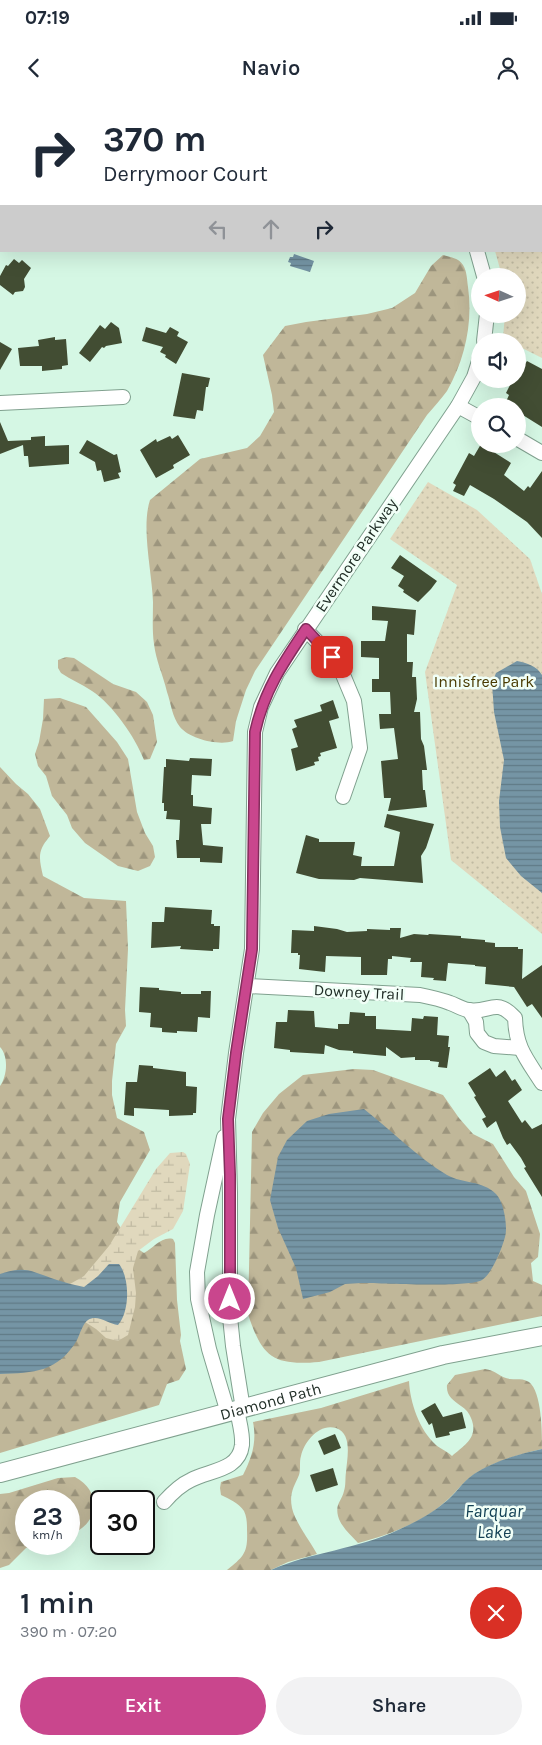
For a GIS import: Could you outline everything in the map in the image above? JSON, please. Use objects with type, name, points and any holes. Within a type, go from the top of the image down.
[{"type":"street","points":[[477,252],[482,268]]},
{"type":"street","name":"Evermore Parkway","points":[[236,1411],[207,1341],[198,1299],[197,1272],[207,1215],[228,1119],[252,949],[255,732],[261,707],[270,684],[458,406],[471,382]]},
{"type":"street","points":[[0,403],[123,397]]},
{"type":"street","points":[[458,406],[471,413]]},
{"type":"street","points":[[526,444],[542,453]]},
{"type":"street","points":[[306,629],[332,657],[341,670],[354,701],[360,748],[343,797]]},
{"type":"street","name":"Downey Trail","points":[[247,986],[420,995],[440,999],[469,1010],[494,1006],[506,1008],[515,1018],[515,1036],[520,1048],[542,1083]]},
{"type":"street","points":[[469,1010],[476,1022],[477,1033],[484,1042],[494,1046],[520,1048]]},
{"type":"street","name":"Evermore Parkway","points":[[228,1119],[230,1317],[236,1411]]},
{"type":"street","name":"Diamond Path","points":[[0,1473],[443,1356],[542,1336]]},
{"type":"street","points":[[164,1502],[186,1482],[226,1467],[237,1458],[242,1442],[236,1411]]},
{"type":"green space","points":[[495,252],[542,252],[542,358],[526,350],[526,333],[503,333],[504,323],[526,323],[526,268],[500,268]]},
{"type":"green space","points":[[443,255],[457,259],[463,265],[467,276],[469,300],[468,327],[463,354],[447,391],[427,415],[255,671],[246,690],[236,721],[233,741],[213,742],[191,735],[180,727],[175,719],[155,650],[147,537],[150,500],[200,459],[247,448],[260,436],[274,412],[263,355],[285,326],[367,314],[392,308],[415,293],[431,266]]},
{"type":"green space","name":"Innisfree Park","points":[[428,482],[477,510],[530,559],[542,594],[542,934],[451,860],[425,672],[457,585],[390,539]]},
{"type":"green space","points":[[66,657],[74,658],[113,684],[136,692],[147,702],[153,715],[157,742],[150,759],[144,760],[135,741],[108,704],[92,691],[61,673],[58,668],[58,660]]},
{"type":"green space","points":[[60,698],[86,707],[117,742],[128,759],[137,812],[145,833],[153,846],[155,857],[150,866],[138,871],[118,866],[85,843],[72,828],[67,815],[52,796],[46,776],[38,766],[35,754],[43,719],[44,699]]},
{"type":"green space","points":[[0,767],[28,794],[40,809],[50,836],[43,846],[40,855],[43,876],[84,898],[126,901],[128,949],[126,1026],[116,1044],[112,1095],[117,1118],[144,1132],[150,1150],[120,1202],[117,1222],[132,1245],[144,1253],[165,1239],[173,1239],[175,1243],[180,1341],[186,1369],[179,1380],[167,1384],[159,1405],[0,1453],[0,1086],[4,1077],[6,1061],[0,1047]]},
{"type":"green space","points":[[354,1069],[373,1070],[443,1095],[473,1134],[493,1144],[514,1177],[526,1191],[540,1234],[538,1257],[531,1263],[533,1281],[542,1285],[542,1316],[319,1362],[303,1363],[280,1360],[264,1349],[253,1329],[248,1314],[252,1132],[263,1113],[279,1094],[303,1075]]},
{"type":"green space","points":[[183,1152],[186,1154],[190,1164],[183,1211],[173,1229],[154,1239],[138,1251],[133,1268],[136,1293],[135,1307],[128,1335],[118,1341],[106,1338],[85,1322],[70,1284],[84,1276],[109,1246],[156,1169],[170,1153]]},
{"type":"green space","points":[[485,1369],[507,1378],[529,1382],[533,1387],[539,1403],[542,1449],[508,1458],[484,1469],[472,1476],[445,1502],[426,1516],[393,1532],[358,1543],[341,1524],[337,1512],[345,1486],[348,1454],[347,1441],[341,1431],[336,1428],[324,1428],[313,1435],[305,1445],[300,1458],[300,1473],[292,1490],[291,1498],[296,1519],[317,1554],[288,1562],[271,1570],[227,1570],[241,1557],[246,1549],[247,1523],[242,1508],[221,1495],[221,1482],[243,1475],[253,1449],[253,1422],[321,1408],[409,1381],[411,1398],[420,1424],[436,1445],[452,1456],[469,1440],[472,1435],[473,1425],[467,1411],[449,1395],[447,1385],[455,1375]]},
{"type":"green space","points":[[75,1477],[84,1483],[90,1491],[90,1518],[87,1524],[80,1529],[80,1490],[19,1490],[58,1478]]},
{"type":"green space","points":[[15,1491],[15,1555],[19,1555],[9,1565],[0,1568],[0,1494]]},
{"type":"water","points":[[294,254],[314,261],[310,272],[290,266],[291,263],[288,262]]},
{"type":"water","points":[[517,661],[531,665],[542,675],[542,893],[521,876],[506,858],[500,827],[499,801],[504,760],[494,712],[492,683],[496,673]]},
{"type":"water","points":[[364,1109],[436,1168],[453,1178],[485,1186],[499,1198],[505,1215],[505,1237],[493,1267],[482,1280],[460,1284],[345,1284],[330,1292],[303,1299],[296,1268],[278,1228],[270,1200],[278,1157],[287,1140],[307,1121],[329,1114]]},
{"type":"water","points":[[109,1264],[119,1264],[123,1270],[127,1286],[125,1312],[118,1325],[92,1318],[85,1324],[70,1351],[53,1365],[24,1373],[0,1374],[0,1274],[23,1270],[84,1287]]},
{"type":"water","name":"Farquar Lake","points":[[542,1449],[542,1570],[271,1570],[302,1559],[367,1542],[398,1530],[439,1507],[470,1477],[482,1469],[507,1458]]},
{"type":"building","points":[[14,259],[19,263],[22,260],[31,268],[24,279],[25,287],[23,291],[15,292],[13,295],[0,285],[0,276],[6,265],[8,266]]},
{"type":"building","points":[[111,322],[119,328],[122,343],[102,347],[90,362],[79,353],[100,325],[105,329]]},
{"type":"building","points":[[146,327],[166,333],[170,327],[179,332],[177,336],[188,342],[176,364],[160,352],[163,347],[142,341]]},
{"type":"building","points":[[55,337],[55,340],[66,339],[68,365],[62,366],[62,369],[42,371],[42,366],[20,366],[18,348],[39,346],[38,340]]},
{"type":"building","points":[[0,342],[12,349],[0,370]]},
{"type":"building","points":[[527,361],[542,369],[542,427],[526,417],[526,398],[508,398],[509,395],[506,393],[508,388],[526,388]]},
{"type":"building","points":[[182,373],[210,378],[208,387],[206,387],[203,411],[197,410],[195,419],[173,416]]},
{"type":"building","points":[[0,422],[8,441],[31,440],[31,437],[45,436],[45,446],[69,445],[69,464],[29,467],[28,456],[24,456],[23,445],[0,454]]},
{"type":"building","points":[[178,435],[190,455],[173,465],[174,468],[156,478],[140,450],[156,439],[157,442],[170,436],[172,439]]},
{"type":"building","points":[[87,440],[114,455],[117,454],[121,472],[118,473],[120,478],[104,482],[101,470],[97,471],[95,462],[79,453]]},
{"type":"building","points":[[469,453],[474,456],[476,453],[495,453],[511,463],[504,475],[524,491],[528,486],[530,488],[542,471],[542,538],[527,522],[470,485],[464,496],[453,491],[456,485],[453,483]]},
{"type":"building","points":[[400,555],[437,581],[418,602],[403,592],[404,590],[398,586],[404,576],[391,568]]},
{"type":"building","points":[[372,606],[416,610],[414,635],[407,634],[407,662],[413,662],[412,677],[416,677],[417,699],[414,712],[420,712],[421,739],[424,746],[427,770],[422,770],[423,790],[425,790],[427,807],[388,811],[391,798],[384,798],[381,761],[398,759],[394,728],[380,729],[379,714],[391,714],[390,692],[372,692],[372,679],[379,679],[379,658],[361,657],[361,641],[385,641],[388,621],[372,620]]},
{"type":"building","points":[[333,700],[339,718],[329,721],[337,748],[320,753],[319,761],[314,762],[315,765],[296,771],[291,749],[298,747],[292,729],[297,727],[294,720],[322,711],[320,705]]},
{"type":"building","points":[[190,758],[212,759],[211,776],[192,775],[191,795],[193,795],[193,806],[212,808],[211,824],[201,824],[203,845],[223,847],[222,863],[200,862],[200,858],[177,858],[176,840],[179,840],[180,820],[166,819],[167,811],[164,811],[164,803],[162,803],[164,767],[166,767],[166,759],[189,761]]},
{"type":"building","points":[[387,814],[434,824],[426,848],[421,856],[423,883],[360,878],[354,880],[319,879],[296,873],[306,835],[319,839],[319,842],[355,842],[353,855],[362,857],[361,866],[394,866],[400,832],[384,827]]},
{"type":"building","points":[[165,907],[212,910],[211,924],[220,926],[219,949],[213,949],[213,951],[180,949],[181,946],[151,948],[152,922],[164,922]]},
{"type":"building","points":[[314,926],[347,932],[367,931],[367,929],[390,930],[390,928],[401,928],[400,938],[414,934],[461,936],[461,938],[485,940],[485,942],[495,943],[495,947],[518,947],[518,949],[523,949],[522,979],[542,965],[542,1018],[532,1004],[527,1007],[514,987],[485,984],[486,967],[448,963],[446,981],[421,977],[422,962],[410,962],[411,958],[392,956],[392,959],[388,959],[387,975],[361,975],[361,957],[326,956],[325,972],[299,969],[300,955],[298,953],[291,953],[292,930],[314,931]]},
{"type":"building","points":[[140,987],[159,988],[159,990],[181,992],[181,994],[201,994],[201,991],[211,991],[210,1018],[198,1017],[197,1032],[162,1032],[162,1028],[150,1027],[151,1013],[139,1012]]},
{"type":"building","points":[[288,1010],[314,1011],[315,1027],[338,1029],[338,1024],[349,1024],[350,1012],[365,1013],[365,1016],[376,1016],[376,1029],[411,1031],[412,1018],[423,1019],[424,1016],[438,1017],[437,1035],[449,1036],[448,1047],[450,1047],[447,1068],[438,1067],[439,1062],[430,1060],[415,1060],[415,1057],[401,1058],[386,1047],[386,1056],[353,1053],[353,1051],[339,1050],[325,1045],[324,1054],[290,1052],[290,1050],[274,1048],[276,1022],[287,1022]]},
{"type":"building","points":[[139,1065],[186,1072],[186,1086],[197,1087],[196,1113],[193,1113],[193,1115],[169,1116],[169,1110],[134,1108],[134,1116],[124,1115],[126,1082],[137,1082]]},
{"type":"building","points":[[490,1068],[496,1077],[505,1070],[512,1081],[515,1079],[522,1090],[508,1101],[522,1123],[525,1120],[532,1129],[542,1124],[542,1197],[524,1168],[526,1167],[521,1158],[510,1143],[507,1145],[496,1121],[487,1128],[482,1119],[486,1117],[468,1083]]},
{"type":"building","points":[[435,1403],[443,1417],[462,1412],[466,1428],[449,1432],[450,1435],[436,1438],[432,1423],[429,1425],[421,1411]]},
{"type":"building","points":[[335,1434],[341,1448],[324,1455],[318,1441]]},
{"type":"building","points":[[333,1468],[338,1485],[316,1492],[310,1475]]},
{"type":"route","points":[[230,1299],[228,1119],[252,949],[255,732],[261,707],[270,684],[306,629],[332,657]]}]
